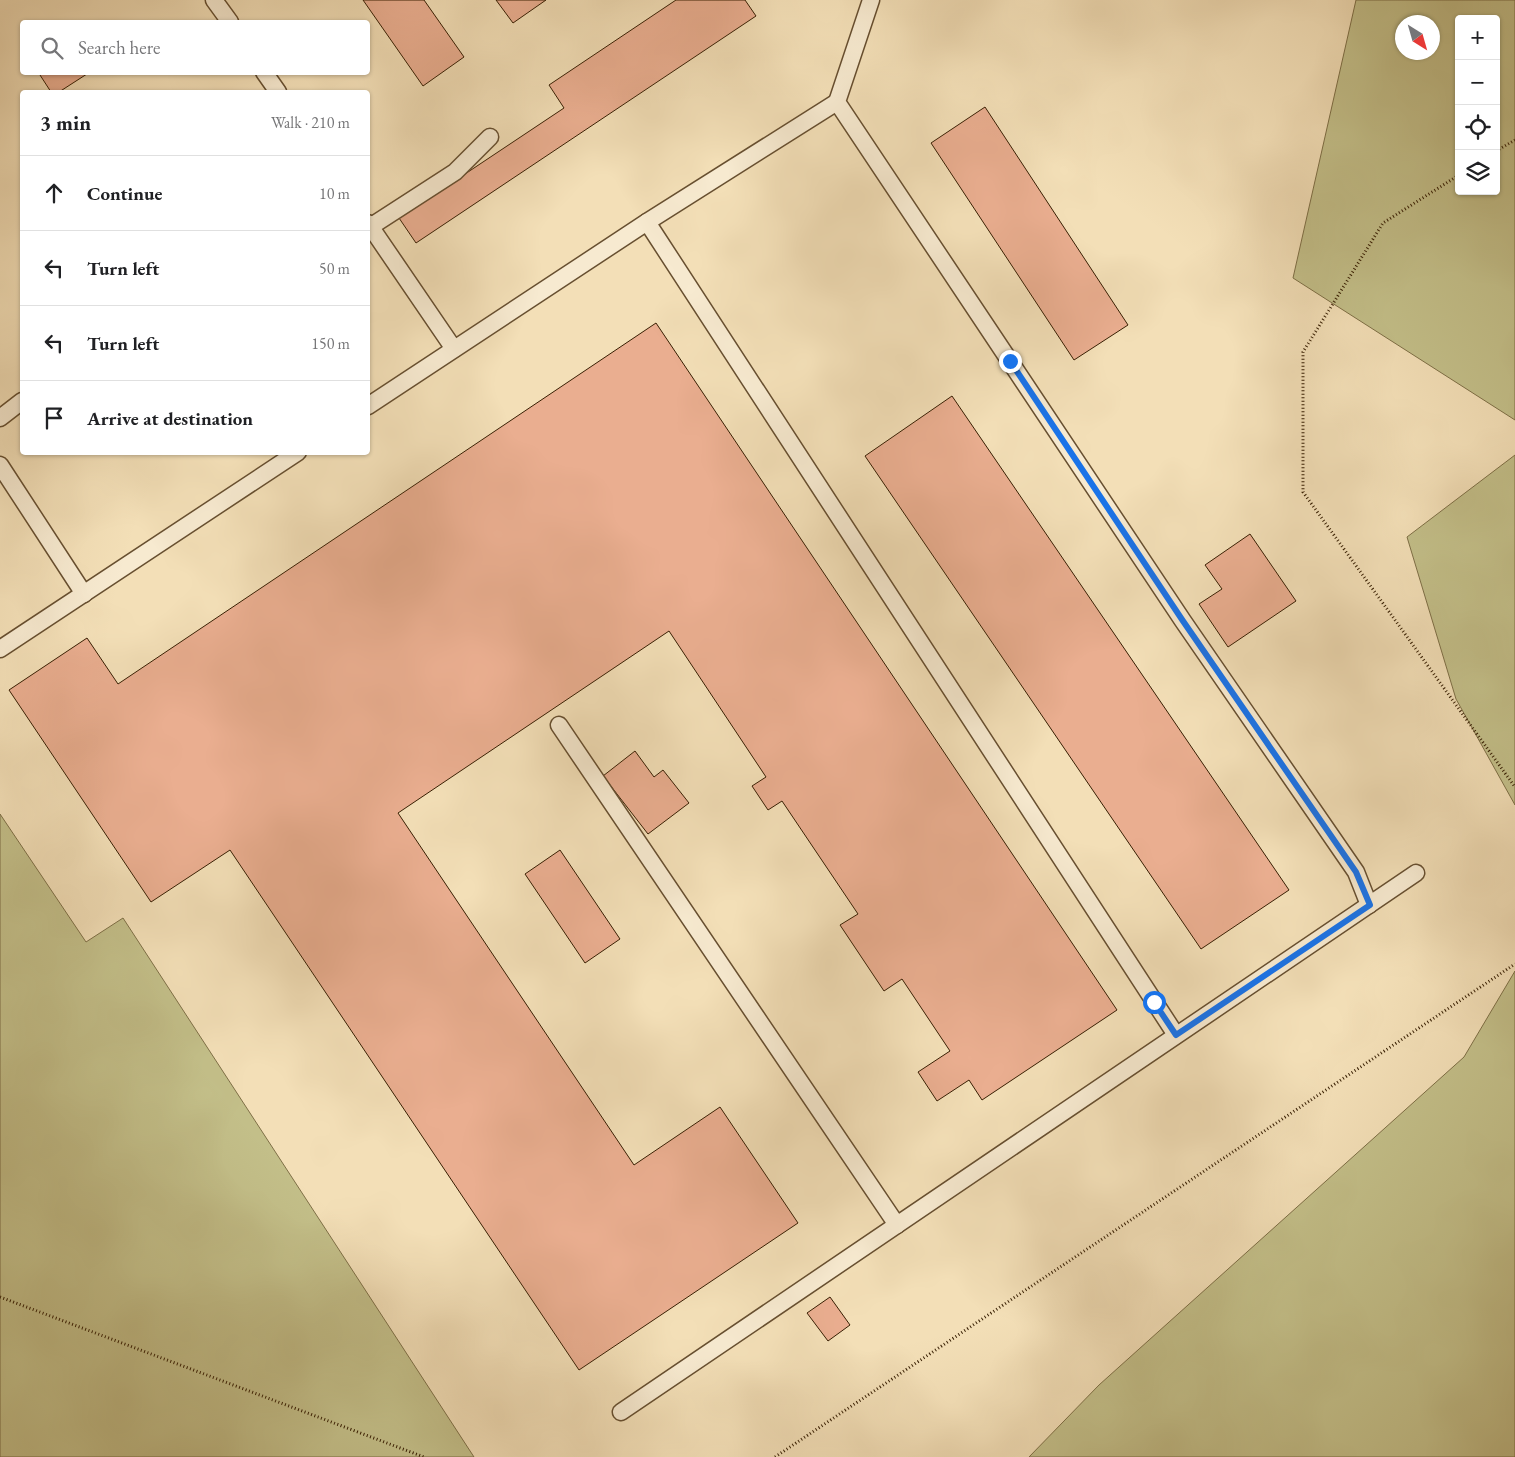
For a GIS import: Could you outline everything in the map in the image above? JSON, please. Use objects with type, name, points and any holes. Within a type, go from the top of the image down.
[{"type":"lane","points":[[214,0],[229,20]]},
{"type":"lane","points":[[370,405],[647,222],[837,102],[871,0]]},
{"type":"lane","points":[[266,75],[277,90]]},
{"type":"lane","points":[[837,102],[1183,621],[1356,872],[1370,905]]},
{"type":"lane","points":[[370,224],[455,172],[490,137]]},
{"type":"lane","points":[[647,222],[1176,1035]]},
{"type":"lane","points":[[370,226],[454,349]]},
{"type":"lane","points":[[0,418],[20,403]]},
{"type":"lane","points":[[0,649],[293,455]]},
{"type":"lane","points":[[0,465],[84,594]]},
{"type":"lane","points":[[559,725],[897,1225]]},
{"type":"lane","points":[[620,1412],[1416,873]]},
{"type":"path","points":[[1498,150],[1515,140]]},
{"type":"path","points":[[1455,177],[1382,223],[1303,352],[1303,492],[1515,787]]},
{"type":"path","points":[[775,1457],[1515,964]]},
{"type":"path","points":[[0,1297],[424,1457]]},
{"type":"shaded area","points":[[1356,0],[1515,0],[1515,420],[1293,278]]},
{"type":"shaded area","points":[[1515,455],[1515,805],[1456,699],[1407,537]]},
{"type":"shaded area","points":[[0,814],[86,942],[123,918],[474,1457],[0,1457]]},
{"type":"shaded area","points":[[1515,971],[1515,1457],[1029,1457],[1099,1385],[1464,1057]]},
{"type":"building","points":[[363,0],[424,0],[464,57],[423,86]]},
{"type":"building","points":[[496,0],[546,0],[513,23]]},
{"type":"building","points":[[676,0],[745,0],[756,16],[416,243],[399,218],[564,108],[549,85]]},
{"type":"building","points":[[40,75],[85,75],[62,90],[50,90]]},
{"type":"building","points":[[985,107],[1128,325],[1074,360],[931,143]]},
{"type":"building","points":[[656,323],[1117,1010],[982,1100],[969,1080],[937,1101],[918,1072],[950,1051],[902,979],[884,991],[840,925],[858,914],[782,801],[768,810],[752,786],[766,777],[669,631],[398,813],[634,1165],[720,1107],[798,1223],[579,1370],[230,850],[151,902],[9,690],[87,638],[118,684]]},
{"type":"building","points":[[952,396],[1289,890],[1201,949],[865,456]]},
{"type":"building","points":[[1250,534],[1296,601],[1228,647],[1199,604],[1222,589],[1205,565]]},
{"type":"building","points":[[635,751],[654,777],[663,770],[689,803],[648,834],[603,776]]},
{"type":"building","points":[[560,850],[620,939],[585,963],[525,874]]},
{"type":"building","points":[[830,1297],[850,1325],[828,1341],[807,1313]]},
{"type":"route","points":[[1010,361],[1183,621],[1356,872],[1370,905],[1176,1035],[1154,1002]]}]
